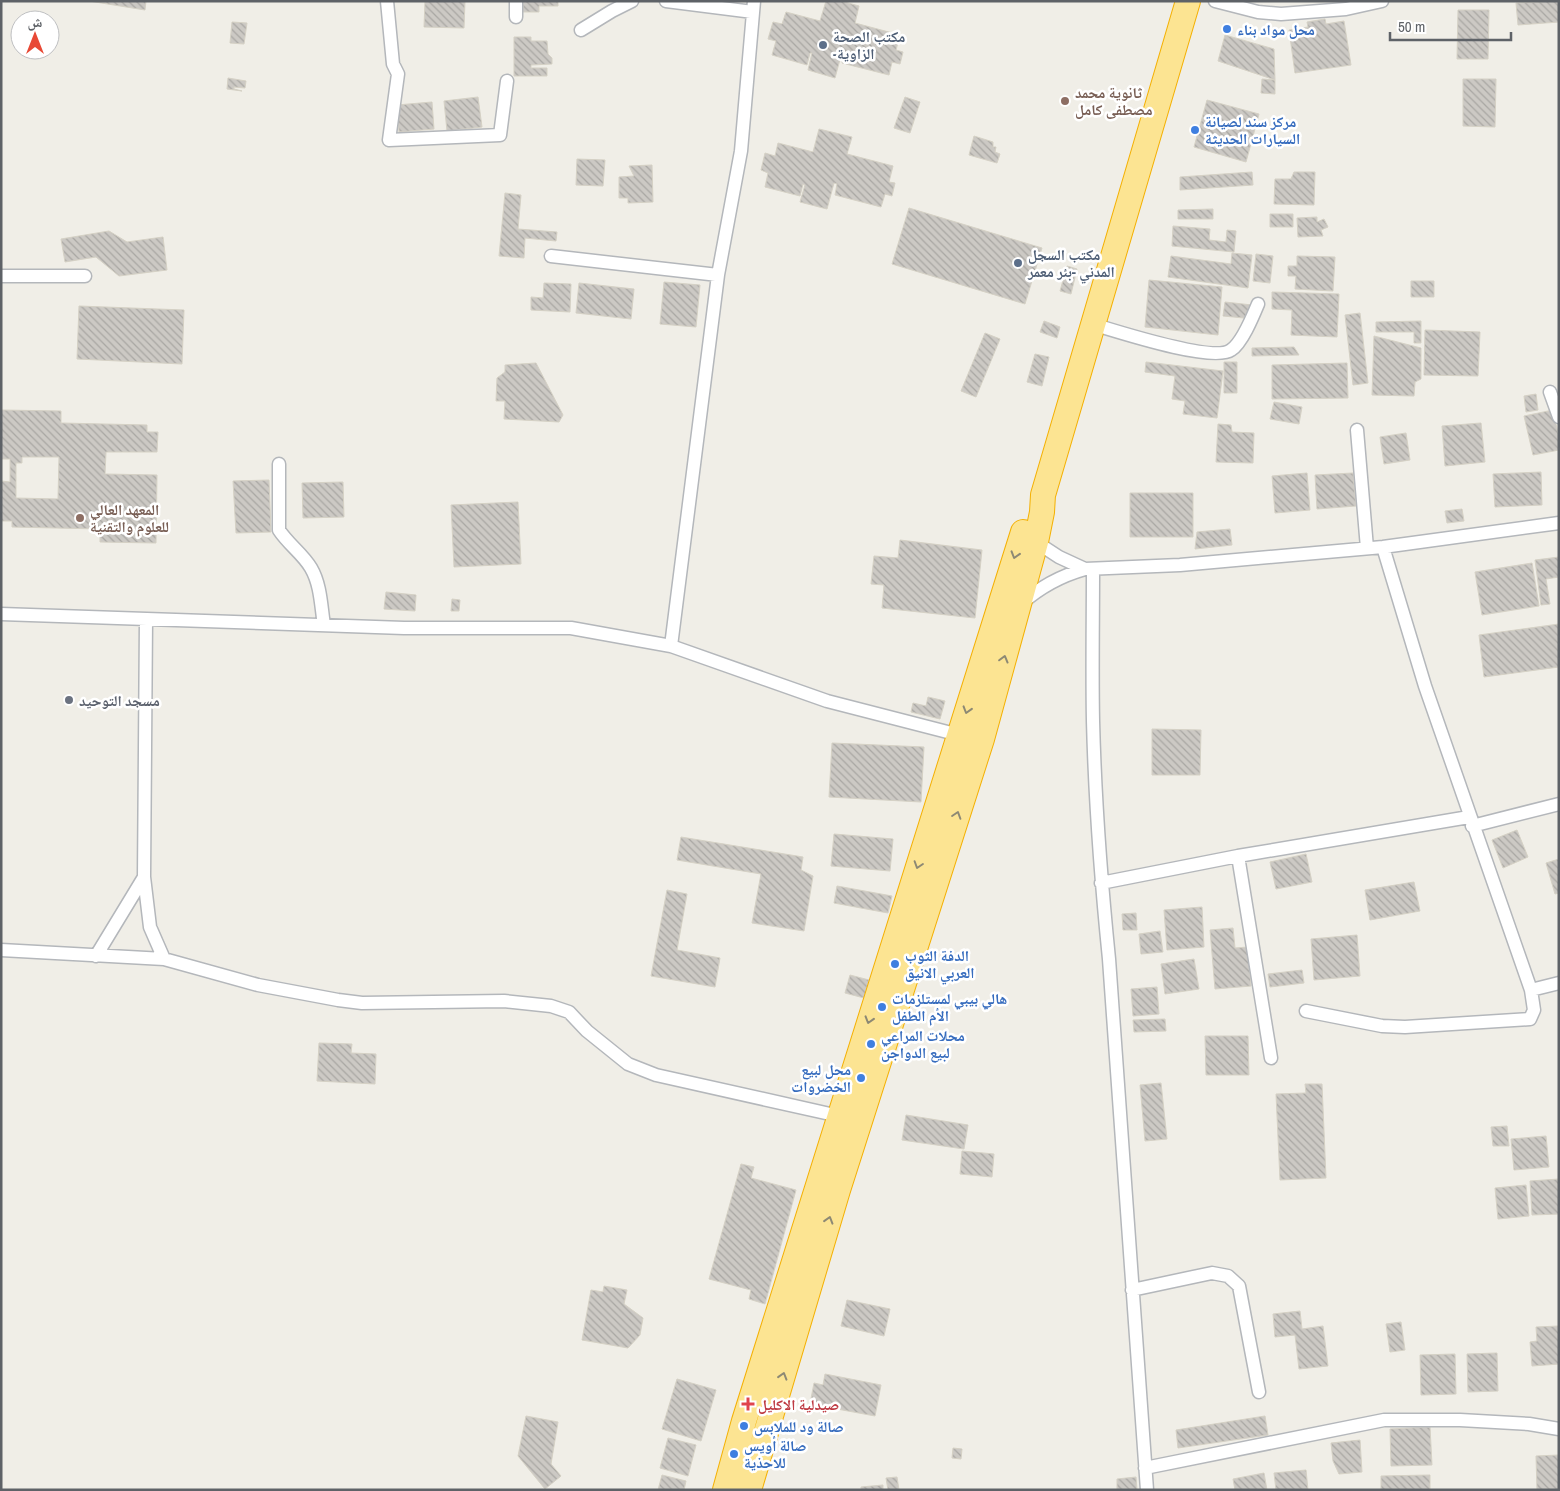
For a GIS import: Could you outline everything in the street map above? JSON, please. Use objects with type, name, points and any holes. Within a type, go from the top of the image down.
[{"type":"highway","points":[[749,1490],[838,1190],[913,918],[970,737],[1018,608],[1036,542],[1041,519],[1043,495],[1188,1]]},
{"type":"highway","points":[[970,737],[1020,540],[1032,511],[1043,495]]},
{"type":"highway","points":[[725,1490],[744,1421],[839,1116],[913,918]]},
{"type":"street","points":[[387,1],[393,64],[398,74],[390,140],[500,134],[507,81]]},
{"type":"street","points":[[516,1],[516,17]]},
{"type":"street","points":[[581,30],[632,1]]},
{"type":"street","points":[[666,1],[754,7],[740,151],[718,274],[671,646]]},
{"type":"street","points":[[1216,1],[1258,12],[1281,14],[1346,9],[1382,1]]},
{"type":"street","points":[[551,256],[718,274]]},
{"type":"street","points":[[1,276],[84,276]]},
{"type":"street","points":[[1092,324],[1169,347],[1221,354],[1232,350],[1247,328],[1258,304]]},
{"type":"street","points":[[1550,392],[1559,417]]},
{"type":"street","points":[[1357,430],[1367,548]]},
{"type":"street","points":[[279,464],[279,530],[311,567],[317,580],[324,625]]},
{"type":"street","points":[[1018,608],[1048,584],[1066,575],[1089,570],[1180,565],[1383,548],[1559,522]]},
{"type":"street","points":[[1036,542],[1059,558],[1089,570]]},
{"type":"street","points":[[1306,1011],[1382,1026],[1405,1027],[1530,1019],[1534,1010],[1531,990],[1425,686],[1383,548]]},
{"type":"street","points":[[1089,570],[1093,714],[1101,883],[1111,979],[1147,1490]]},
{"type":"street","points":[[1,614],[404,628],[571,628],[671,646],[827,701],[970,737]]},
{"type":"street","points":[[146,618],[144,877],[150,928],[164,959]]},
{"type":"street","points":[[1101,883],[1238,856],[1471,821],[1559,804]]},
{"type":"street","points":[[1238,856],[1271,1058]]},
{"type":"street","points":[[96,956],[144,877]]},
{"type":"street","points":[[1,950],[164,959],[258,985],[362,1003],[504,1002],[551,1006],[568,1012],[628,1064],[656,1075],[839,1116]]},
{"type":"street","points":[[1531,990],[1559,983]]},
{"type":"street","points":[[1132,1290],[1212,1273],[1228,1276],[1239,1286],[1260,1392]]},
{"type":"street","points":[[1145,1468],[1384,1420],[1460,1420],[1530,1424],[1559,1429]]},
{"type":"building","points":[[89,1],[146,1],[145,10]]},
{"type":"building","points":[[425,1],[465,1],[464,28],[424,27]]},
{"type":"building","points":[[523,1],[558,1],[558,6],[539,6],[539,12],[523,12]]},
{"type":"building","points":[[826,1],[841,1],[859,6],[855,23],[900,35],[896,50],[903,52],[900,64],[892,62],[889,75],[842,63],[845,53],[842,52],[835,78],[808,70],[812,53],[810,53],[807,65],[772,55],[776,41],[768,39],[773,22],[782,24],[786,12],[820,21]]},
{"type":"building","points":[[1559,1],[1559,22],[1518,25],[1516,3]]},
{"type":"building","points":[[1458,10],[1489,10],[1488,59],[1457,59]]},
{"type":"building","points":[[1325,19],[1326,24],[1344,21],[1351,65],[1295,73],[1289,30],[1308,27],[1307,22]]},
{"type":"building","points":[[232,22],[247,23],[244,44],[230,43]]},
{"type":"building","points":[[1225,35],[1274,49],[1275,80],[1218,61]]},
{"type":"building","points":[[514,37],[531,37],[531,41],[547,41],[548,54],[552,58],[552,64],[531,65],[531,68],[547,68],[547,76],[514,76]]},
{"type":"building","points":[[228,78],[246,81],[245,88],[234,87],[234,89],[242,91],[227,89]]},
{"type":"building","points":[[1262,79],[1275,80],[1275,94],[1261,93]]},
{"type":"building","points":[[1463,79],[1496,79],[1495,127],[1463,126]]},
{"type":"building","points":[[478,97],[482,127],[447,131],[444,101]]},
{"type":"building","points":[[905,97],[920,102],[910,133],[894,128]]},
{"type":"building","points":[[1207,100],[1259,114],[1246,162],[1194,147]]},
{"type":"building","points":[[432,102],[434,129],[399,132],[397,105]]},
{"type":"building","points":[[819,129],[852,137],[847,154],[893,166],[889,182],[895,183],[892,196],[885,194],[881,207],[835,195],[837,184],[834,183],[827,209],[800,202],[805,185],[803,184],[800,196],[765,187],[768,173],[761,170],[765,153],[775,156],[778,143],[813,152]]},
{"type":"building","points":[[974,136],[993,142],[993,147],[996,147],[995,152],[1000,154],[997,163],[969,155]]},
{"type":"building","points":[[577,159],[605,160],[603,186],[576,185]]},
{"type":"building","points":[[652,165],[653,202],[628,203],[628,198],[619,198],[619,177],[634,176],[629,166]]},
{"type":"building","points":[[1252,172],[1253,185],[1180,190],[1180,177]]},
{"type":"building","points":[[1294,172],[1315,172],[1314,205],[1274,204],[1275,179],[1291,179]]},
{"type":"building","points":[[505,193],[521,195],[518,229],[557,232],[556,241],[525,238],[524,258],[499,256]]},
{"type":"building","points":[[909,208],[1042,248],[1025,304],[892,264]]},
{"type":"building","points":[[1213,209],[1213,219],[1178,219],[1178,210]]},
{"type":"building","points":[[1270,214],[1293,214],[1293,227],[1270,227]]},
{"type":"building","points":[[1317,217],[1317,222],[1324,219],[1328,227],[1321,230],[1323,236],[1298,237],[1297,218]]},
{"type":"building","points":[[1173,226],[1210,229],[1209,240],[1226,242],[1227,230],[1236,231],[1234,252],[1172,246]]},
{"type":"building","points":[[109,231],[127,242],[163,237],[167,270],[119,276],[96,257],[65,262],[61,239]]},
{"type":"building","points":[[1232,253],[1252,255],[1248,288],[1168,277],[1171,256],[1231,264]]},
{"type":"building","points":[[1256,254],[1273,256],[1270,283],[1253,281]]},
{"type":"building","points":[[1297,256],[1335,257],[1333,291],[1295,289],[1296,276],[1288,276],[1288,266],[1297,266]]},
{"type":"building","points":[[1067,266],[1077,269],[1071,294],[1060,291]]},
{"type":"building","points":[[1149,280],[1222,287],[1218,335],[1145,327]]},
{"type":"building","points":[[1411,281],[1434,281],[1434,297],[1411,297]]},
{"type":"building","points":[[664,282],[700,285],[696,327],[660,324]]},
{"type":"building","points":[[544,283],[571,284],[570,312],[531,310],[531,297],[543,298]]},
{"type":"building","points":[[579,283],[634,289],[631,319],[576,313]]},
{"type":"building","points":[[1272,292],[1339,294],[1337,337],[1291,335],[1292,310],[1272,309]]},
{"type":"building","points":[[1225,302],[1252,305],[1244,318],[1223,316]]},
{"type":"building","points":[[79,306],[184,310],[182,364],[77,359]]},
{"type":"building","points":[[1360,313],[1368,383],[1353,385],[1345,315]]},
{"type":"building","points":[[1044,321],[1060,327],[1057,338],[1040,332]]},
{"type":"building","points":[[1421,321],[1421,343],[1414,343],[1414,332],[1376,332],[1376,322]]},
{"type":"building","points":[[1425,330],[1480,332],[1478,376],[1424,375]]},
{"type":"building","points":[[985,333],[1000,339],[976,397],[961,391]]},
{"type":"building","points":[[1374,336],[1421,348],[1421,379],[1415,382],[1414,396],[1372,395]]},
{"type":"building","points":[[1294,347],[1299,355],[1252,356],[1252,348]]},
{"type":"building","points":[[1035,354],[1049,357],[1042,386],[1027,382]]},
{"type":"building","points":[[1146,362],[1223,371],[1217,418],[1183,414],[1185,401],[1172,399],[1175,376],[1145,372]]},
{"type":"building","points":[[1224,362],[1237,362],[1237,393],[1224,393]]},
{"type":"building","points":[[536,363],[563,415],[559,422],[504,419],[505,401],[496,401],[497,378],[505,372],[505,365]]},
{"type":"building","points":[[1347,363],[1348,398],[1272,399],[1272,365]]},
{"type":"building","points":[[1536,394],[1538,410],[1526,412],[1524,396]]},
{"type":"building","points":[[1274,402],[1302,407],[1299,424],[1270,419]]},
{"type":"building","points":[[1,410],[61,411],[61,423],[147,425],[147,432],[158,432],[157,452],[106,452],[105,474],[157,475],[156,543],[100,542],[100,529],[12,527],[12,521],[1,521],[1,481],[10,482],[10,459],[1,459]],"holes":[[[22,457],[59,457],[58,499],[16,498],[16,463],[22,463]]]},
{"type":"building","points":[[1553,410],[1559,438],[1559,450],[1533,455],[1524,416]]},
{"type":"building","points":[[1481,423],[1485,462],[1445,466],[1442,426]]},
{"type":"building","points":[[1218,424],[1231,425],[1232,432],[1254,433],[1253,463],[1216,462]]},
{"type":"building","points":[[1406,433],[1410,460],[1384,464],[1380,437]]},
{"type":"building","points":[[1541,472],[1542,505],[1495,507],[1493,474]]},
{"type":"building","points":[[1307,473],[1310,510],[1275,513],[1272,476]]},
{"type":"building","points":[[1353,473],[1356,506],[1317,509],[1315,475]]},
{"type":"building","points":[[269,480],[271,532],[236,533],[233,481]]},
{"type":"building","points":[[343,482],[344,517],[303,518],[302,483]]},
{"type":"building","points":[[1130,493],[1193,493],[1193,537],[1130,537]]},
{"type":"building","points":[[518,502],[521,564],[454,567],[451,505]]},
{"type":"building","points":[[1462,509],[1464,521],[1447,523],[1445,511]]},
{"type":"building","points":[[1230,529],[1232,545],[1195,549],[1197,532]]},
{"type":"building","points":[[900,540],[982,550],[975,618],[882,608],[884,585],[871,584],[874,556],[898,558]]},
{"type":"building","points":[[1559,557],[1559,577],[1546,579],[1550,604],[1541,605],[1535,560]]},
{"type":"building","points":[[1532,563],[1539,606],[1482,615],[1475,572]]},
{"type":"building","points":[[386,592],[416,595],[415,611],[384,609]]},
{"type":"building","points":[[452,599],[460,600],[459,611],[451,611]]},
{"type":"building","points":[[1559,624],[1559,667],[1484,677],[1479,635]]},
{"type":"building","points":[[928,697],[945,701],[940,719],[911,712],[913,703],[926,706]]},
{"type":"building","points":[[1152,729],[1201,730],[1200,775],[1152,775]]},
{"type":"building","points":[[832,743],[924,747],[921,802],[829,797]]},
{"type":"building","points":[[1517,830],[1528,857],[1503,868],[1492,840]]},
{"type":"building","points":[[834,834],[893,839],[890,871],[831,866]]},
{"type":"building","points":[[681,837],[803,857],[801,870],[813,876],[804,931],[752,923],[761,874],[677,860]]},
{"type":"building","points":[[1306,854],[1312,882],[1276,889],[1270,862]]},
{"type":"building","points":[[1559,859],[1559,893],[1555,894],[1546,863]]},
{"type":"building","points":[[1414,882],[1420,911],[1370,920],[1365,890]]},
{"type":"building","points":[[837,886],[892,896],[888,913],[834,903]]},
{"type":"building","points":[[667,890],[687,894],[677,950],[720,958],[715,987],[651,976]]},
{"type":"building","points":[[1202,907],[1204,947],[1167,950],[1164,910]]},
{"type":"building","points":[[1136,913],[1137,930],[1123,930],[1122,914]]},
{"type":"building","points":[[1233,928],[1235,948],[1248,947],[1251,986],[1215,989],[1210,930]]},
{"type":"building","points":[[1160,931],[1163,952],[1141,954],[1139,934]]},
{"type":"building","points":[[1357,935],[1360,976],[1314,980],[1311,939]]},
{"type":"building","points":[[1194,959],[1199,989],[1165,994],[1161,964]]},
{"type":"building","points":[[1302,970],[1304,983],[1270,987],[1268,974]]},
{"type":"building","points":[[850,975],[869,980],[864,998],[845,993]]},
{"type":"building","points":[[1157,987],[1159,1014],[1133,1016],[1131,989]]},
{"type":"building","points":[[1165,1019],[1166,1031],[1134,1032],[1133,1020]]},
{"type":"building","points":[[1205,1036],[1248,1036],[1249,1075],[1206,1075]]},
{"type":"building","points":[[319,1043],[352,1044],[351,1053],[376,1054],[375,1084],[317,1081]]},
{"type":"building","points":[[1161,1083],[1167,1139],[1145,1141],[1140,1085]]},
{"type":"building","points":[[1305,1084],[1322,1084],[1326,1178],[1280,1180],[1276,1094],[1306,1093]]},
{"type":"building","points":[[906,1115],[968,1125],[964,1149],[902,1140]]},
{"type":"building","points":[[1507,1126],[1509,1146],[1493,1146],[1491,1127]]},
{"type":"building","points":[[1546,1136],[1549,1167],[1514,1170],[1511,1139]]},
{"type":"building","points":[[962,1151],[994,1154],[992,1177],[960,1174]]},
{"type":"building","points":[[741,1164],[754,1167],[751,1178],[796,1190],[765,1304],[749,1299],[751,1290],[709,1279]]},
{"type":"building","points":[[1559,1179],[1559,1214],[1532,1215],[1530,1181]]},
{"type":"building","points":[[1526,1185],[1529,1216],[1498,1219],[1495,1188]]},
{"type":"building","points":[[604,1286],[627,1290],[624,1304],[643,1318],[640,1335],[628,1348],[582,1340],[591,1290],[603,1292]]},
{"type":"building","points":[[847,1300],[890,1309],[884,1336],[841,1326]]},
{"type":"building","points":[[1300,1311],[1302,1329],[1323,1326],[1328,1366],[1299,1369],[1295,1335],[1275,1337],[1273,1314]]},
{"type":"building","points":[[1401,1322],[1405,1350],[1390,1352],[1386,1324]]},
{"type":"building","points":[[1559,1326],[1559,1364],[1532,1366],[1530,1342],[1537,1341],[1536,1327]]},
{"type":"building","points":[[1497,1353],[1498,1391],[1468,1392],[1467,1354]]},
{"type":"building","points":[[1455,1354],[1456,1394],[1421,1395],[1420,1355]]},
{"type":"building","points":[[825,1374],[881,1385],[875,1416],[810,1404],[814,1383],[823,1385]]},
{"type":"building","points":[[677,1379],[716,1390],[701,1441],[662,1429]]},
{"type":"building","points":[[526,1416],[558,1422],[551,1464],[561,1476],[545,1489],[518,1456]]},
{"type":"building","points":[[1265,1416],[1268,1435],[1178,1448],[1176,1430]]},
{"type":"building","points":[[1430,1427],[1432,1465],[1391,1466],[1390,1429]]},
{"type":"building","points":[[668,1438],[696,1445],[688,1476],[660,1468]]},
{"type":"building","points":[[1360,1440],[1362,1472],[1339,1474],[1333,1461],[1331,1443]]},
{"type":"building","points":[[953,1448],[962,1449],[961,1459],[952,1458]]},
{"type":"building","points":[[1559,1455],[1559,1490],[1537,1490],[1536,1456]]},
{"type":"building","points":[[1306,1470],[1308,1490],[1276,1490],[1274,1473]]},
{"type":"building","points":[[1264,1473],[1267,1490],[1235,1490],[1233,1479]]},
{"type":"building","points":[[662,1475],[686,1481],[684,1490],[658,1490]]},
{"type":"building","points":[[1430,1475],[1430,1490],[1381,1490],[1381,1476]]},
{"type":"building","points":[[897,1477],[899,1490],[888,1490],[886,1478]]},
{"type":"building","points":[[1136,1477],[1137,1490],[1117,1490],[1117,1479]]},
{"type":"building","points":[[883,1485],[883,1490],[861,1490],[861,1487]]},
{"type":"place","name":"محل مواد بناء","points":[[1227,29]]},
{"type":"place","name":"مكتب الصحة -الزاوية","points":[[823,45]]},
{"type":"place","name":"ثانوية محمد مصطفى كامل","points":[[1065,101]]},
{"type":"place","name":"مركز سند لصيانة السيارات الحديثة","points":[[1195,130]]},
{"type":"place","name":"مكتب السجل المدني -بئر معمر","points":[[1018,263]]},
{"type":"place","name":"المعهد العالي للعلوم والتقنية","points":[[80,518]]},
{"type":"place","name":"مسجد التوحيد","points":[[69,700]]},
{"type":"place","name":"الدفة الثوب العربي الانيق","points":[[895,964]]},
{"type":"place","name":"هالي بيبي لمستلزمات الأم الطفل","points":[[882,1007]]},
{"type":"place","name":"محلات المراعي لبيع الدواجن","points":[[871,1044]]},
{"type":"place","name":"محل لبيع الخضروات","points":[[861,1078]]},
{"type":"place","name":"صيدلية الاكليل","points":[[748,1404]]},
{"type":"place","name":"صالة ود للملابس","points":[[744,1426]]},
{"type":"place","name":"صالة أويس للاحذية","points":[[734,1454]]}]
